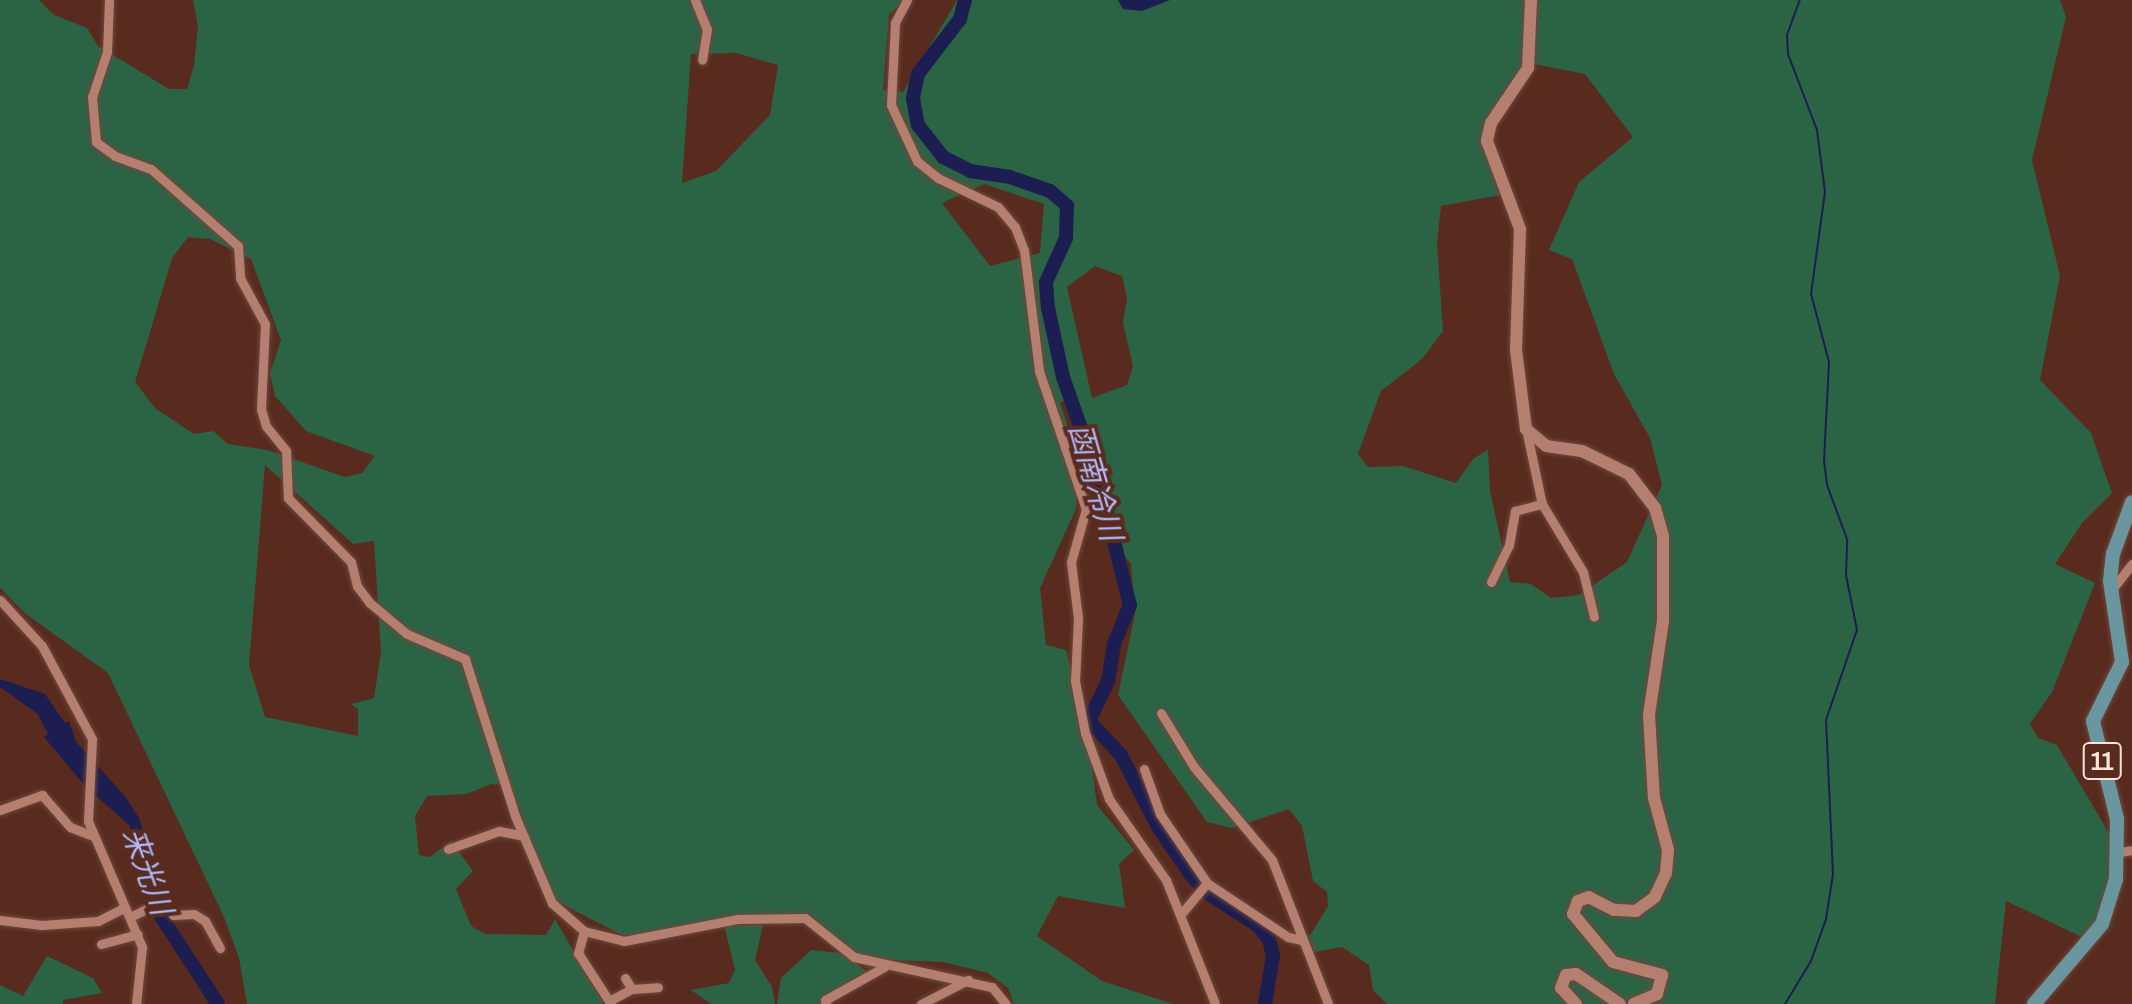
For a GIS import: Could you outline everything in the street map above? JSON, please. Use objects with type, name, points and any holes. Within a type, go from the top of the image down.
[{"type":"main road","name":"11","points":[[2034,1004],[2102,924],[2126,851],[2093,726],[2122,662],[2110,592],[2113,554],[2132,502]]},
{"type":"street","points":[[109,0],[107,52],[92,97],[96,142],[115,156],[151,169],[238,246],[240,278],[265,324],[261,409],[266,426],[286,451],[288,498],[351,562],[357,586],[370,603],[407,634],[465,659],[524,836],[552,903],[584,931],[635,940],[737,919],[795,916],[816,922],[854,957],[884,967],[968,980],[998,990],[1006,1004]]},
{"type":"street","points":[[695,0],[707,29],[702,60]]},
{"type":"street","points":[[907,0],[895,23],[891,105],[917,161],[938,178],[998,207],[1015,227],[1024,250],[1039,371],[1086,509],[1071,562],[1078,618],[1075,681],[1085,733],[1109,799],[1153,855],[1181,914],[1215,1004]]},
{"type":"street","points":[[1531,0],[1528,68],[1491,123],[1487,141],[1520,229],[1516,350],[1526,429],[1542,504],[1583,572],[1594,617]]},
{"type":"street","points":[[1526,429],[1546,446],[1582,451],[1613,463],[1639,486],[1660,520],[1663,621],[1649,715],[1654,798],[1668,850],[1666,873],[1655,897],[1636,911],[1614,910],[1589,897],[1578,901],[1573,914],[1613,962],[1662,975],[1657,994],[1634,1004]]},
{"type":"street","points":[[1491,582],[1509,545],[1515,511],[1542,504]]},
{"type":"street","points":[[2110,592],[2132,564]]},
{"type":"street","points":[[0,600],[42,646],[88,729],[95,753],[88,802],[93,836],[138,934],[143,958],[136,1004]]},
{"type":"street","points":[[1161,713],[1194,767],[1272,860],[1328,1004]]},
{"type":"street","points":[[1144,769],[1160,814],[1207,883],[1288,937],[1301,940]]},
{"type":"street","points":[[0,810],[42,795],[70,827],[93,836]]},
{"type":"street","points":[[448,849],[499,831],[524,836]]},
{"type":"street","points":[[1181,914],[1195,892],[1207,883]]},
{"type":"street","points":[[0,920],[42,925],[98,921],[150,909],[165,900],[173,915],[194,914],[205,921],[220,948]]},
{"type":"street","points":[[584,931],[578,953],[610,1003],[632,989],[658,987]]},
{"type":"street","points":[[101,944],[138,934]]},
{"type":"street","points":[[826,1004],[825,1000],[884,967]]},
{"type":"street","points":[[1576,1004],[1561,988],[1566,975],[1580,976],[1620,1004]]},
{"type":"street","points":[[625,978],[632,989]]},
{"type":"street","points":[[921,1004],[968,980]]},
{"type":"green space","points":[[0,0],[39,0],[54,15],[87,28],[98,46],[169,89],[187,89],[194,66],[198,26],[193,0],[904,0],[889,15],[883,90],[903,92],[957,0],[2060,0],[2066,17],[2032,160],[2060,276],[2040,380],[2091,433],[2112,493],[2082,523],[2055,564],[2095,583],[2052,692],[2030,724],[2038,738],[2057,745],[2120,852],[2108,895],[2086,939],[2006,901],[1995,1004],[1387,1004],[1373,990],[1369,965],[1342,947],[1314,952],[1309,937],[1328,906],[1327,892],[1313,881],[1302,826],[1289,809],[1232,828],[1207,822],[1118,695],[1135,614],[1131,564],[1098,522],[1095,500],[1101,456],[1076,398],[1060,402],[1079,460],[1076,509],[1040,588],[1046,645],[1066,650],[1087,730],[1097,805],[1134,850],[1119,864],[1125,908],[1058,896],[1037,936],[1102,981],[1173,1004],[1014,1004],[1008,988],[988,973],[943,962],[857,959],[803,915],[720,924],[658,938],[622,935],[554,900],[506,785],[491,784],[467,794],[427,796],[415,816],[419,855],[430,857],[451,841],[473,871],[456,889],[471,926],[486,934],[546,935],[555,919],[604,1004],[247,1004],[239,958],[224,917],[108,673],[26,614],[0,588]],"holes":[[[736,53],[778,65],[770,115],[716,171],[682,183],[691,54]],[[1524,62],[1585,74],[1633,137],[1579,182],[1549,250],[1572,259],[1614,374],[1650,438],[1662,485],[1627,562],[1579,595],[1551,598],[1531,584],[1510,582],[1490,491],[1488,450],[1474,458],[1456,483],[1403,466],[1368,467],[1358,454],[1381,391],[1422,359],[1443,331],[1437,243],[1441,206],[1500,195],[1481,142]],[[984,184],[1044,204],[1040,253],[990,266],[942,203]],[[188,237],[210,239],[251,259],[281,340],[270,373],[275,396],[306,431],[375,456],[362,473],[345,477],[267,450],[228,444],[213,431],[194,434],[155,408],[135,382],[172,258]],[[1095,266],[1122,276],[1127,298],[1123,323],[1133,366],[1127,385],[1092,398],[1067,287]],[[265,465],[353,544],[374,541],[381,652],[374,698],[351,704],[358,709],[358,736],[265,717],[249,665]]]},
{"type":"green space","points":[[724,925],[763,925],[755,960],[772,987],[775,1004],[711,1004],[691,990],[729,983],[735,970]]},
{"type":"green space","points":[[811,950],[842,953],[869,973],[823,1004],[777,1004],[781,978]]},
{"type":"green space","points":[[47,956],[93,978],[102,993],[63,1000],[63,1004],[0,1004],[0,985],[23,996]]},
{"type":"water","points":[[1118,0],[1170,0],[1142,11],[1123,9]]},
{"type":"water","points":[[0,679],[45,694],[65,723],[69,721],[76,742],[124,795],[139,818],[154,864],[153,896],[129,825],[85,786],[44,737],[48,734],[38,714],[0,687]]},
{"type":"waterway","name":"函南冷川","points":[[965,0],[960,19],[918,74],[913,98],[918,125],[943,157],[970,171],[1010,177],[1050,191],[1067,206],[1066,238],[1046,282],[1048,308],[1063,377],[1098,477],[1130,605],[1114,644],[1108,681],[1089,721],[1121,755],[1158,827],[1191,875],[1209,894],[1257,925],[1269,939],[1273,956],[1265,1004]]},
{"type":"waterway","points":[[1785,1004],[1811,961],[1826,919],[1833,874],[1826,720],[1857,630],[1846,575],[1847,539],[1827,485],[1824,461],[1829,362],[1811,294],[1825,192],[1817,130],[1788,54],[1787,35],[1800,0]]},
{"type":"waterway","name":"来光川","points":[[147,881],[160,915],[218,1004]]}]
